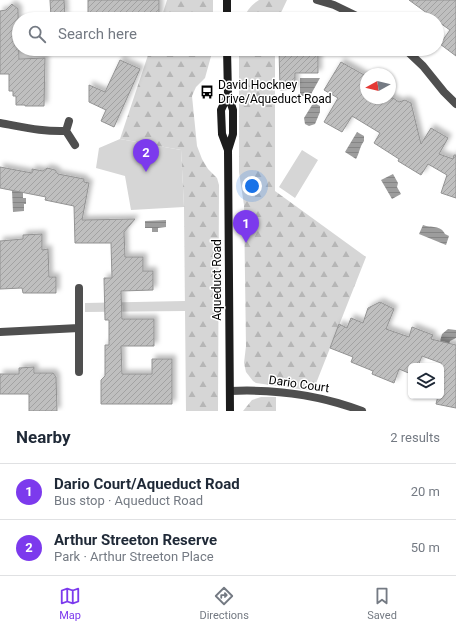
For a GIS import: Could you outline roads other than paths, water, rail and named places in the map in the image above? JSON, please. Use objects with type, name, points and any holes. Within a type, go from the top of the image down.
[{"type":"main road","points":[[227,0],[227,12]]},
{"type":"main road","name":"Aqueduct Road","points":[[227,56],[228,95],[221,110],[222,134],[228,150],[230,411]]},
{"type":"street","points":[[317,0],[334,5],[348,12]]},
{"type":"street","points":[[412,56],[456,104]]},
{"type":"street","points":[[66,131],[69,121]]},
{"type":"street","points":[[0,123],[49,132],[66,131]]},
{"type":"street","points":[[66,131],[76,145]]},
{"type":"street","points":[[79,288],[79,372]]},
{"type":"street","points":[[0,332],[79,328]]},
{"type":"street","name":"Dario Court","points":[[230,391],[250,390],[294,393],[332,401],[362,411]]},
{"type":"place","name":"David Hockney Drive/Aqueduct Road","points":[[207,92]]},
{"type":"place","name":"Arthur Streeton Reserve","points":[[146,172]]},
{"type":"place","name":"Dario Court/Aqueduct Road","points":[[246,243]]}]
